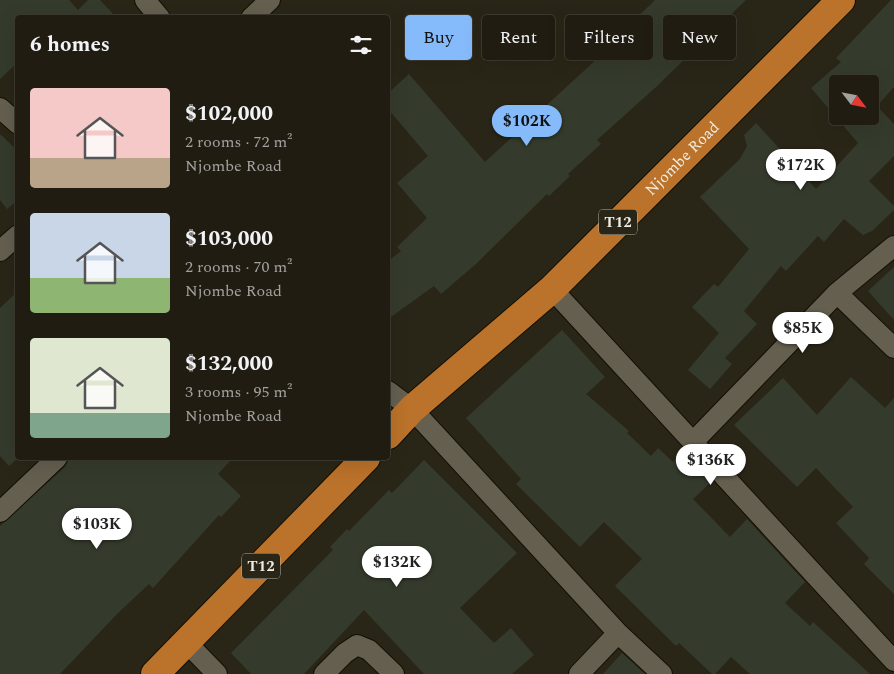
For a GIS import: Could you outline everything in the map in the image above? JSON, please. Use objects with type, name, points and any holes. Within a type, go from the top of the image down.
[{"type":"highway","name":"Njombe Road","points":[[390,433],[412,410],[552,289],[841,0]]},
{"type":"highway","name":"T12","points":[[155,674],[364,460]]},
{"type":"street","points":[[145,0],[158,15]]},
{"type":"street","points":[[254,15],[270,0]]},
{"type":"street","points":[[0,108],[15,121]]},
{"type":"street","points":[[0,251],[15,238]]},
{"type":"street","points":[[694,441],[837,293],[894,246]]},
{"type":"street","points":[[552,289],[694,441],[894,661]]},
{"type":"street","points":[[837,293],[894,348]]},
{"type":"street","points":[[390,393],[412,410],[618,633],[662,674]]},
{"type":"street","points":[[0,512],[55,460]]},
{"type":"street","points":[[580,674],[618,633]]},
{"type":"street","points":[[186,643],[217,674]]},
{"type":"street","points":[[324,674],[345,653],[357,645],[369,650],[394,674]]},
{"type":"building","points":[[0,0],[69,0],[78,10],[88,0],[100,0],[114,15],[15,15],[15,65],[0,79]]},
{"type":"building","points":[[655,0],[746,0],[730,15],[663,15],[663,60],[684,60],[597,140],[601,144],[568,174],[570,176],[549,196],[547,194],[476,264],[441,294],[434,286],[390,318],[390,259],[401,251],[397,247],[427,218],[397,183],[428,156],[390,111],[390,91],[409,74],[485,162],[596,60],[653,60],[653,15],[640,15]]},
{"type":"building","points":[[891,0],[894,0],[894,87],[879,104],[879,75],[829,75],[829,109],[811,88],[841,62],[836,58]]},
{"type":"building","points":[[879,108],[894,124],[894,156],[869,181],[894,206],[894,210],[872,231],[863,235],[844,219],[824,242],[818,236],[786,271],[781,266],[744,311],[757,324],[725,358],[732,364],[710,389],[688,370],[719,333],[692,307],[714,284],[718,287],[749,249],[700,197],[740,159],[747,146],[744,135],[756,123],[816,189],[858,143],[843,125],[879,125]]},
{"type":"building","points":[[0,134],[15,148],[15,202],[7,209],[0,200]]},
{"type":"building","points":[[894,267],[894,320],[868,291]]},
{"type":"building","points":[[15,294],[16,460],[9,466],[0,456],[0,308]]},
{"type":"building","points":[[562,330],[605,377],[586,394],[629,431],[627,433],[651,456],[658,448],[673,462],[684,451],[712,481],[693,499],[730,537],[747,519],[805,582],[785,603],[810,626],[813,622],[870,674],[750,674],[731,657],[715,674],[712,674],[679,643],[676,646],[615,586],[642,559],[604,522],[580,547],[516,484],[521,479],[466,418]]},
{"type":"building","points":[[851,377],[885,408],[894,398],[894,594],[864,564],[869,558],[836,523],[853,507],[816,468],[797,487],[734,425],[783,378],[817,415]]},
{"type":"building","points":[[68,460],[231,460],[218,474],[241,496],[221,517],[219,515],[153,588],[149,584],[118,613],[60,674],[0,674],[0,526],[65,467]]},
{"type":"building","points":[[424,460],[517,553],[460,608],[494,643],[511,628],[534,655],[512,674],[424,674],[364,610],[304,674],[251,674],[231,653],[333,550],[330,547],[347,529],[349,531],[389,490],[392,493]]},
{"type":"building","points":[[622,653],[645,674],[603,674]]}]
